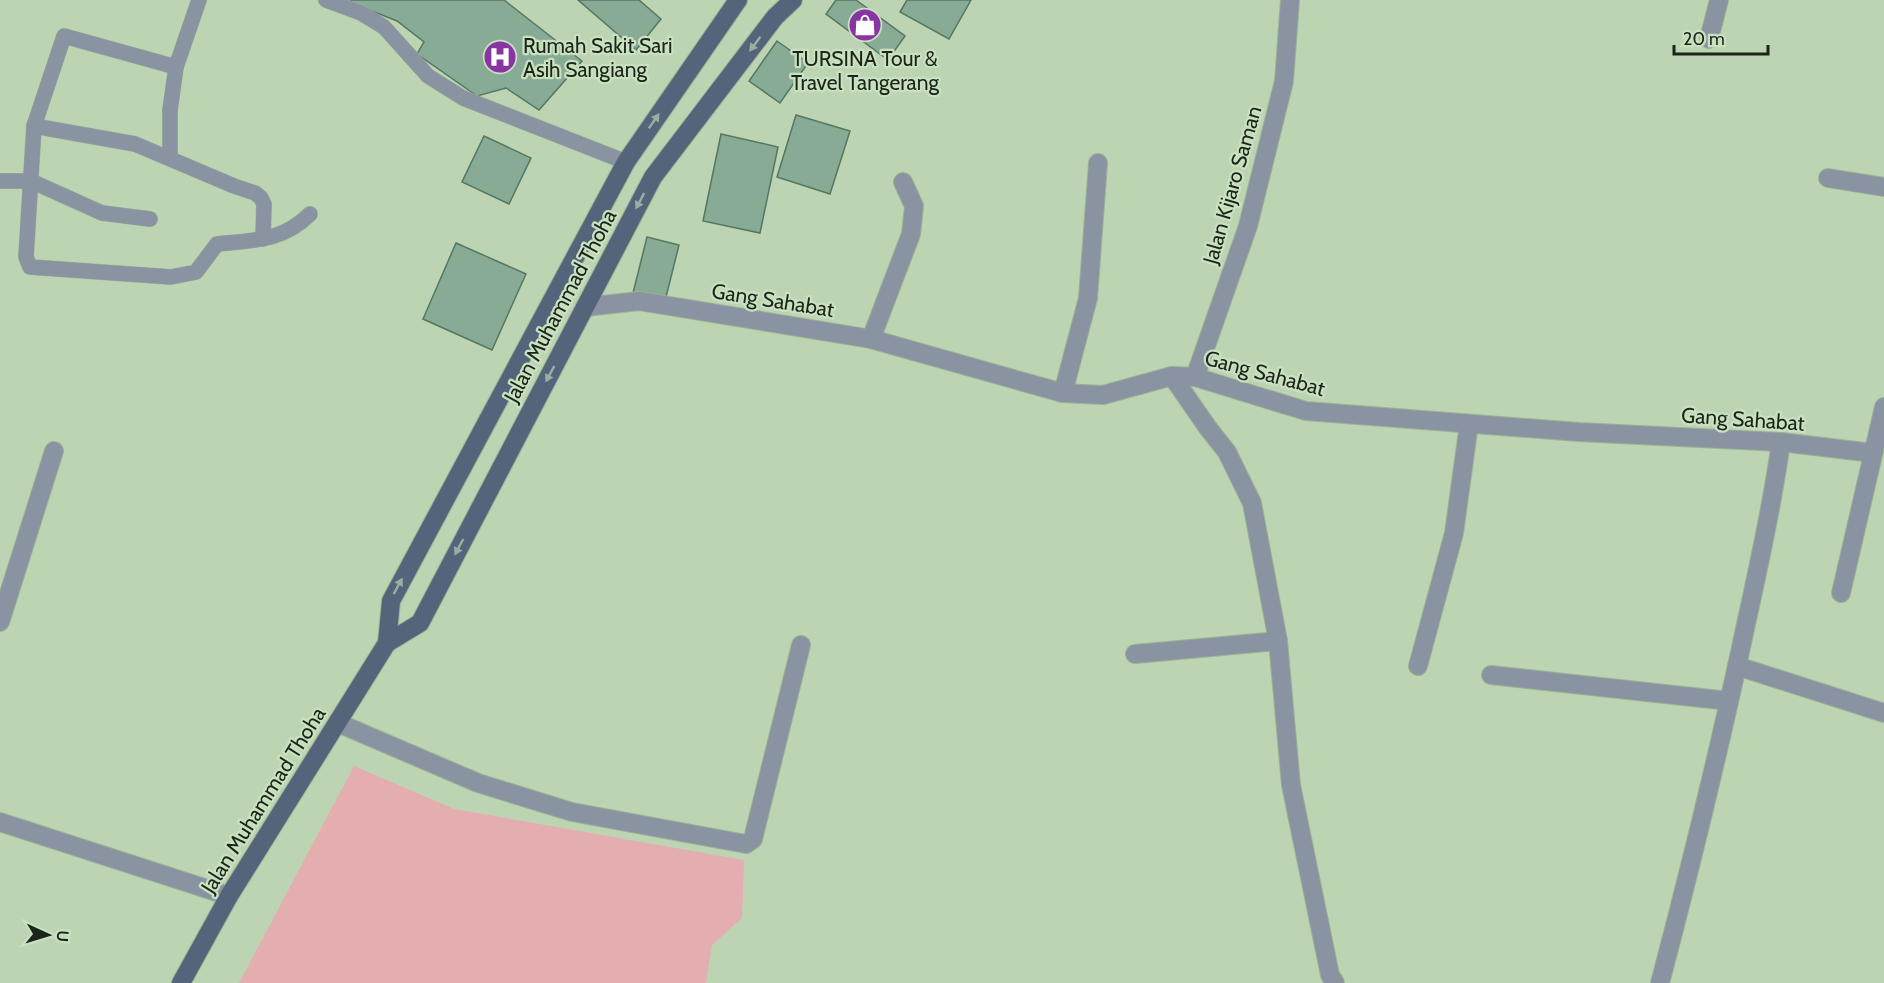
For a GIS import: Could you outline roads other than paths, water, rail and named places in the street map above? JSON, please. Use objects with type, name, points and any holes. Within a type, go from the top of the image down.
[{"type":"main road","name":"Jalan Muhammad Thoha","points":[[181,983],[229,896],[387,643],[391,601],[626,162],[738,0]]},
{"type":"main road","name":"Jalan Muhammad Thoha","points":[[387,643],[420,623],[653,177],[775,17],[794,0]]},
{"type":"main road","points":[[626,162],[653,177]]},
{"type":"street","name":"Jalan Kijaro Saman","points":[[1195,376],[1250,215],[1284,81],[1290,0]]},
{"type":"street","points":[[1710,39],[1719,0]]},
{"type":"street","points":[[1063,393],[1088,298],[1098,162]]},
{"type":"street","points":[[1828,178],[1884,188]]},
{"type":"street","points":[[871,339],[911,234],[914,206],[903,182]]},
{"type":"street","name":"Gang Sahabat","points":[[585,307],[639,301],[871,339],[1063,393],[1103,395],[1172,376],[1195,376],[1306,411],[1579,432],[1781,442],[1873,453]]},
{"type":"street","points":[[1172,376],[1227,452],[1252,503],[1278,641],[1291,785],[1330,975],[1335,983]]},
{"type":"street","points":[[1841,593],[1884,407]]},
{"type":"street","points":[[1418,666],[1454,533],[1469,424]]},
{"type":"street","points":[[1660,983],[1737,666],[1772,508],[1781,442]]},
{"type":"street","points":[[0,622],[3,597],[54,451]]},
{"type":"street","points":[[1136,654],[1278,641]]},
{"type":"street","points":[[338,723],[478,783],[572,812],[746,844],[753,839],[801,645]]},
{"type":"street","points":[[1737,666],[1884,713]]},
{"type":"street","points":[[1491,675],[1729,701]]},
{"type":"street","points":[[0,822],[229,896]]},
{"type":"lane","points":[[170,157],[170,110],[176,67],[200,0]]},
{"type":"lane","points":[[326,0],[361,13],[384,27],[428,76],[463,98],[626,162]]},
{"type":"lane","points":[[176,67],[64,36],[34,126],[26,257],[30,267],[171,278],[196,272],[217,244],[282,235],[298,226],[310,214]]},
{"type":"lane","points":[[34,126],[135,144],[255,193],[264,204],[262,238]]},
{"type":"lane","points":[[0,182],[31,181],[102,213],[150,219]]},
{"type":"place","name":"TURSINA Tour & Travel Tangerang","points":[[865,25]]},
{"type":"place","name":"Rumah Sakit Sari Asih Sangiang","points":[[500,57]]}]
